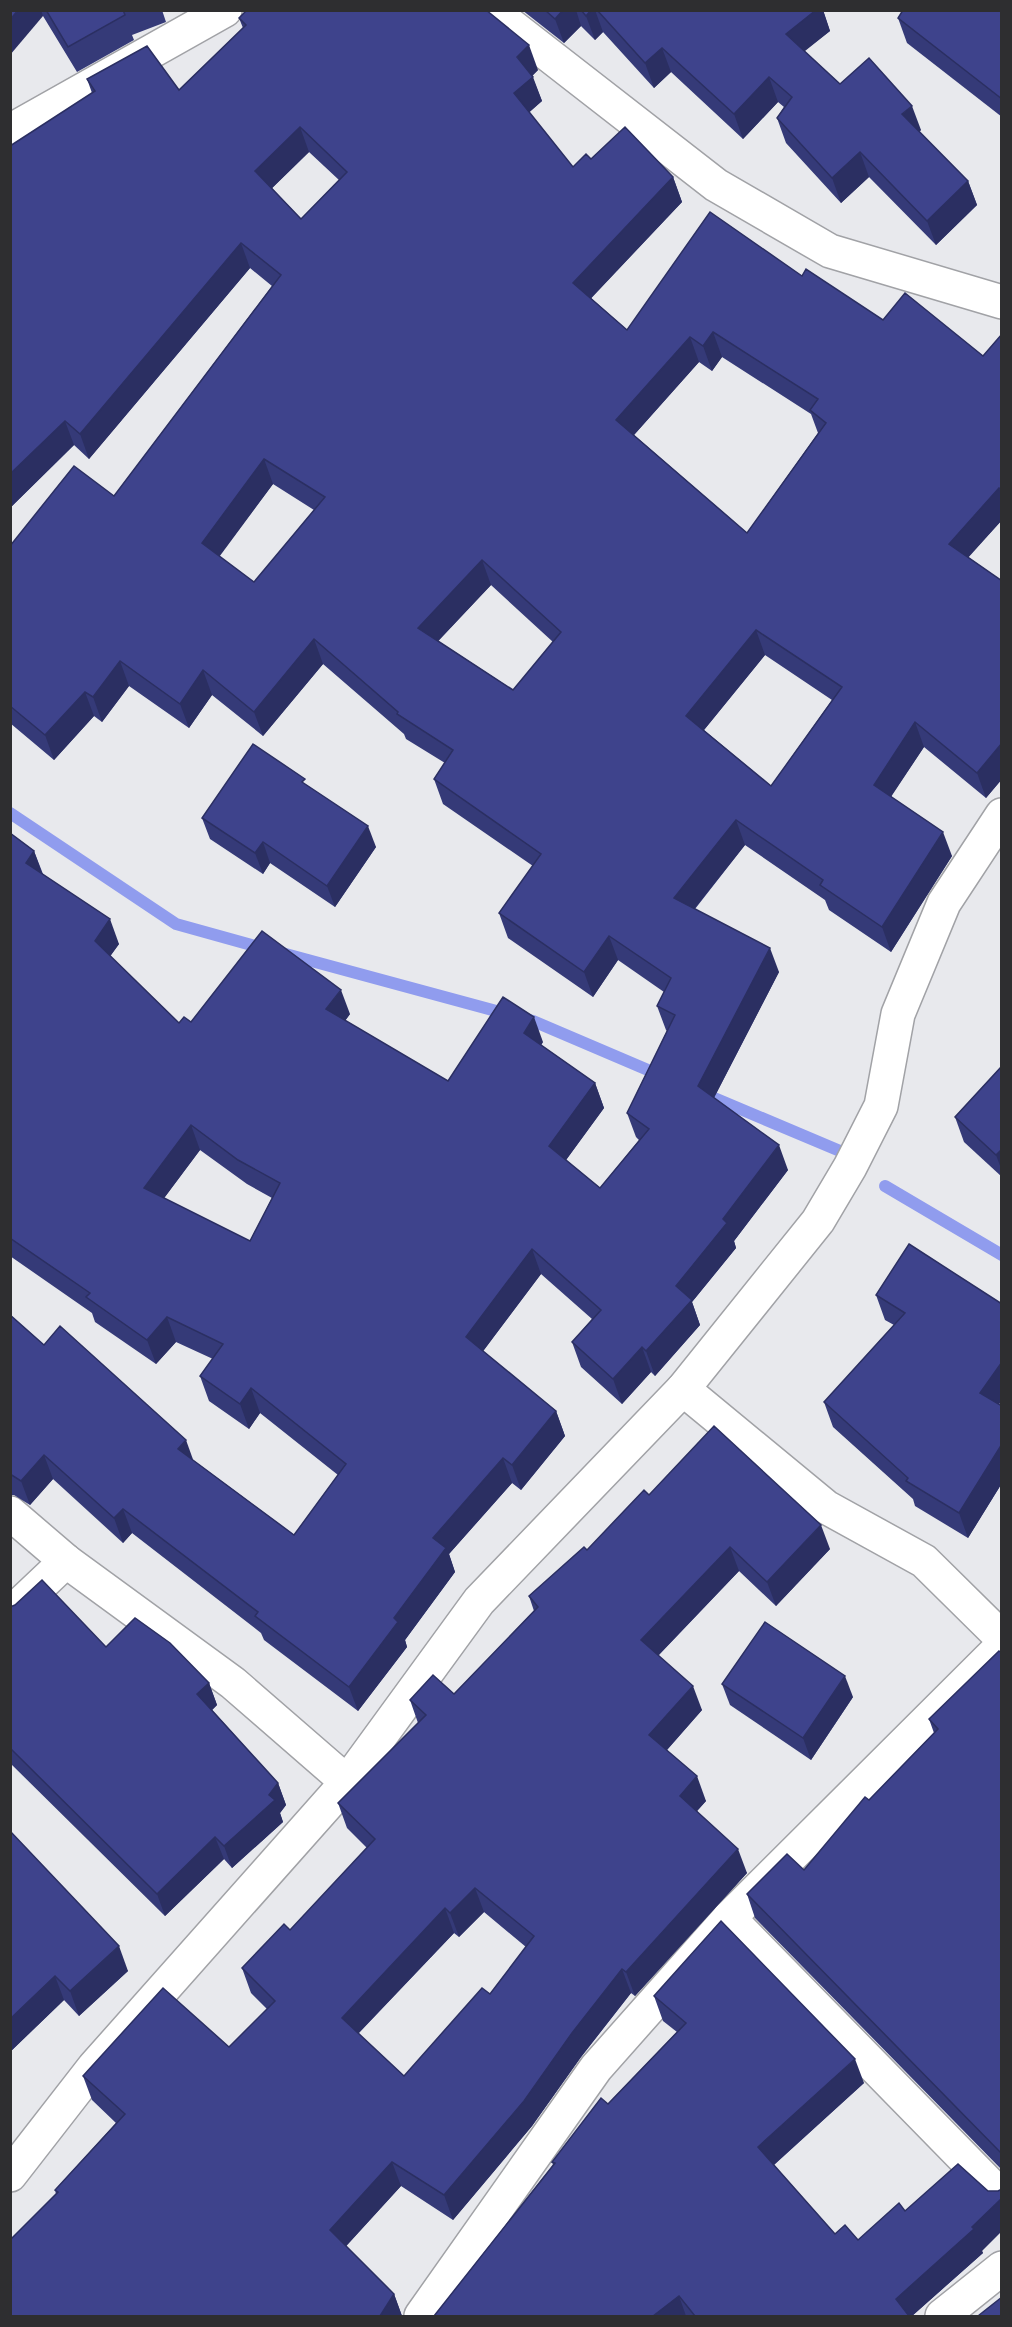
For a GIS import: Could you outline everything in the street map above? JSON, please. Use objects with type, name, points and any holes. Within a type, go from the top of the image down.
[{"type":"street","points":[[10,131],[225,10]]},
{"type":"street","points":[[491,10],[716,185],[830,251],[1002,302]]},
{"type":"street","points":[[10,2175],[94,2067],[347,1782],[479,1601],[683,1389],[818,1221],[850,1167],[881,1106],[898,1014],[944,903],[998,830]]},
{"type":"street","points":[[683,1389],[826,1507],[924,1561],[1002,1638]]},
{"type":"street","points":[[10,1513],[66,1561],[233,1683],[347,1782]]},
{"type":"street","points":[[10,1614],[66,1561]]},
{"type":"street","points":[[421,2316],[596,2068],[729,1918],[1002,1646]]},
{"type":"street","points":[[729,1918],[1002,2197]]},
{"type":"street","points":[[942,2316],[1002,2268]]},
{"type":"building","points":[[10,10],[18,10],[10,20]]},
{"type":"building","points":[[46,10],[123,10],[125,15],[68,47]]},
{"type":"building","points":[[247,10],[486,10],[529,45],[517,57],[533,77],[514,93],[573,167],[586,154],[591,159],[625,127],[673,177],[573,283],[627,330],[710,212],[802,276],[806,269],[883,320],[905,293],[983,356],[1002,334],[1002,490],[999,488],[949,544],[1002,581],[1002,743],[977,773],[915,722],[874,785],[943,832],[882,927],[820,885],[823,880],[736,820],[674,898],[770,948],[698,1086],[779,1145],[723,1219],[727,1223],[676,1286],[692,1300],[646,1351],[642,1347],[613,1379],[572,1342],[601,1310],[532,1249],[466,1337],[556,1411],[512,1465],[503,1458],[433,1538],[446,1548],[394,1618],[398,1622],[349,1687],[255,1616],[258,1612],[123,1509],[114,1518],[44,1455],[21,1481],[10,1474],[10,1315],[44,1345],[60,1326],[186,1440],[178,1449],[294,1535],[346,1464],[251,1388],[240,1404],[200,1376],[223,1344],[167,1317],[147,1340],[86,1297],[90,1293],[10,1238],[10,833],[34,851],[26,863],[110,919],[95,941],[179,1023],[184,1017],[191,1022],[262,931],[341,990],[326,1009],[448,1081],[503,997],[534,1017],[524,1033],[595,1083],[549,1146],[600,1188],[649,1129],[627,1113],[675,1015],[657,1006],[671,978],[609,936],[584,972],[499,913],[541,854],[434,779],[453,750],[397,714],[398,712],[314,639],[254,712],[203,670],[180,704],[120,661],[93,697],[85,692],[45,735],[10,706],[10,546],[74,466],[114,496],[281,275],[241,243],[80,434],[65,421],[10,474],[10,146],[95,91],[87,79],[147,46],[179,90],[246,25],[239,18]],"holes":[[[300,127],[347,172],[301,219],[255,171]],[[713,332],[818,399],[810,410],[826,423],[747,533],[616,420],[690,337],[703,346]],[[264,459],[325,497],[254,582],[202,543]],[[482,560],[561,632],[513,690],[418,628]],[[756,630],[842,687],[771,786],[686,716]],[[191,1125],[238,1160],[280,1183],[250,1241],[144,1188]]]},
{"type":"building","points":[[545,10],[563,10],[555,19]]},
{"type":"building","points":[[581,10],[591,10],[586,16]]},
{"type":"building","points":[[597,10],[816,10],[786,34],[840,84],[869,58],[912,106],[902,114],[968,181],[927,221],[860,152],[832,178],[777,118],[792,97],[769,77],[734,114],[662,48],[645,63]]},
{"type":"building","points":[[903,10],[1002,10],[1002,99],[898,18]]},
{"type":"building","points":[[253,744],[305,779],[302,782],[368,826],[327,886],[263,842],[255,853],[202,818]]},
{"type":"building","points":[[1002,1066],[1002,1149],[996,1155],[955,1117]]},
{"type":"building","points":[[909,1244],[1002,1304],[1002,1362],[980,1393],[1002,1406],[1002,1444],[959,1513],[906,1481],[908,1478],[824,1402],[905,1313],[876,1295]]},
{"type":"building","points":[[714,1426],[821,1525],[767,1582],[730,1547],[641,1640],[693,1686],[649,1735],[697,1776],[680,1796],[738,1849],[626,1972],[622,1969],[572,2033],[524,2101],[444,2195],[392,2162],[330,2230],[394,2294],[380,2316],[10,2316],[10,2240],[58,2192],[55,2190],[125,2114],[83,2076],[163,1988],[229,2047],[275,2001],[242,1968],[284,1924],[290,1930],[375,1839],[338,1803],[426,1715],[410,1700],[433,1675],[454,1694],[538,1607],[529,1596],[584,1547],[587,1550],[644,1490],[649,1495]],"holes":[[[475,1888],[534,1936],[490,1994],[482,1988],[404,2076],[342,2018],[445,1908],[450,1913]]]},
{"type":"building","points":[[42,1580],[106,1647],[135,1618],[170,1643],[209,1683],[197,1694],[278,1783],[269,1795],[275,1800],[224,1846],[215,1837],[157,1894],[10,1748],[10,1607]]},
{"type":"building","points":[[765,1622],[845,1676],[803,1738],[722,1684]]},
{"type":"building","points":[[999,1651],[1002,1653],[1002,2154],[747,1894],[787,1854],[804,1870],[865,1797],[869,1800],[938,1729],[929,1719]]},
{"type":"building","points":[[10,1831],[119,1946],[70,1991],[55,1976],[10,2019]]},
{"type":"building","points":[[721,1921],[855,2059],[758,2147],[835,2234],[845,2225],[858,2240],[899,2203],[905,2211],[958,2164],[988,2191],[1002,2189],[1002,2198],[972,2227],[974,2229],[896,2299],[909,2316],[695,2316],[679,2296],[653,2316],[434,2316],[555,2163],[552,2162],[601,2098],[608,2104],[686,2023],[654,1996]]},
{"type":"building","points":[[1002,2297],[1002,2316],[978,2316]]},
{"type":"waterway","points":[[10,813],[176,924],[266,949]]},
{"type":"waterway","points":[[282,953],[533,1021],[662,1076]]},
{"type":"waterway","points":[[700,1092],[840,1151]]},
{"type":"waterway","points":[[885,1186],[1002,1255]]}]
